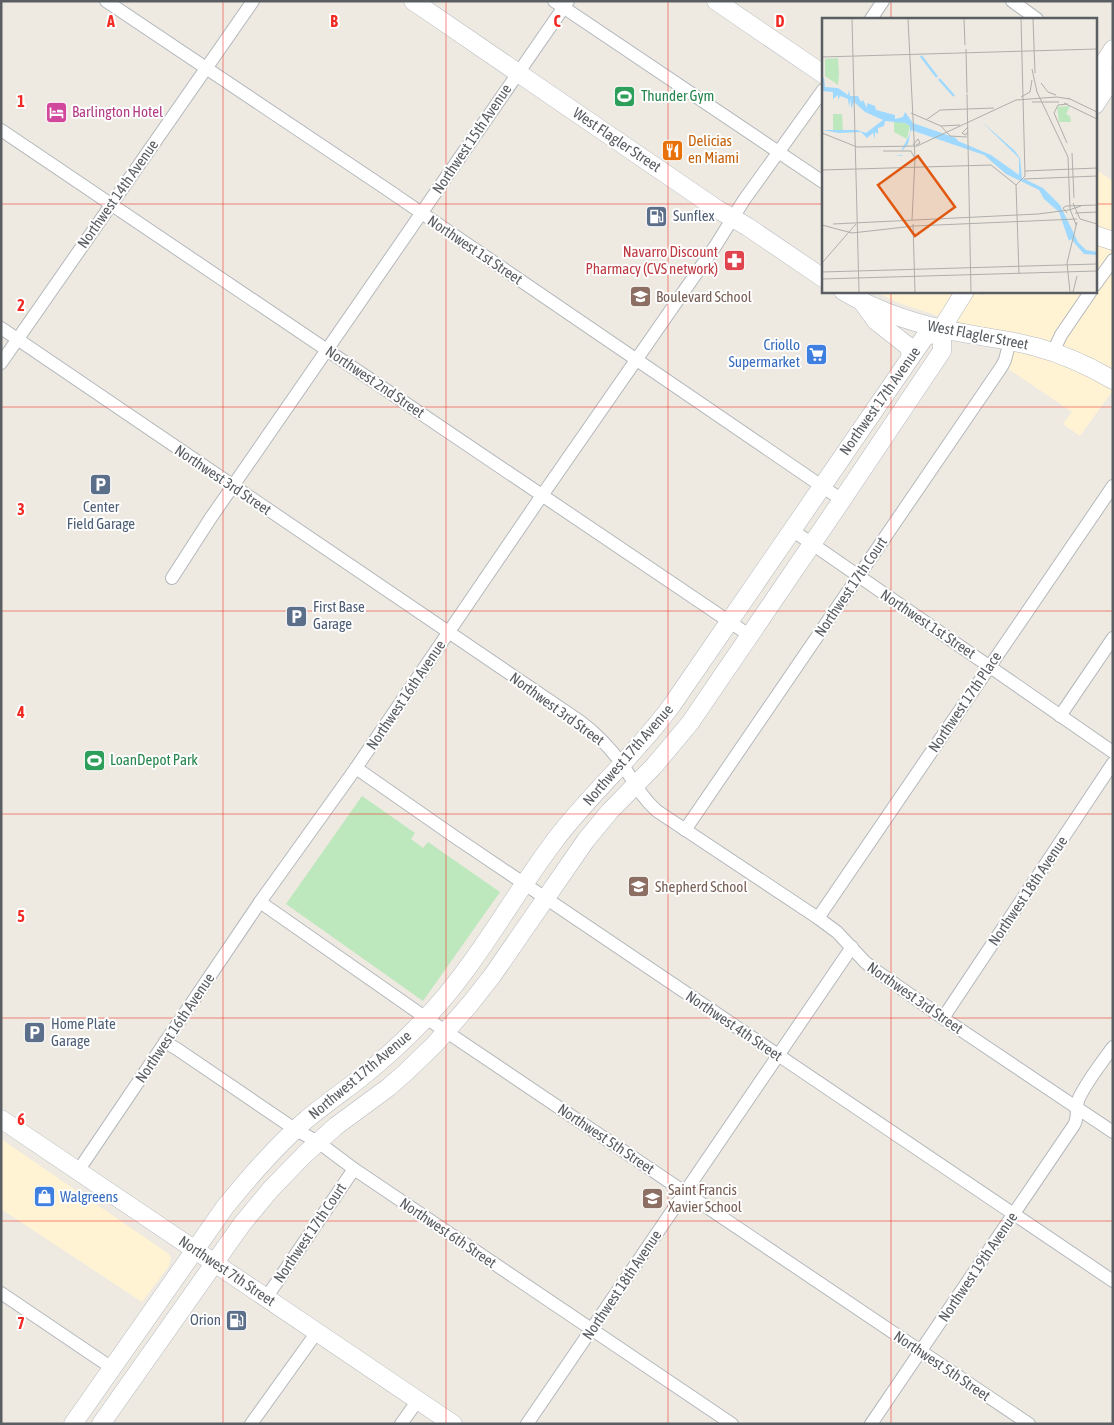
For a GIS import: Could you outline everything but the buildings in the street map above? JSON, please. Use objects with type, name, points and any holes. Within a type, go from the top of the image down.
[{"type":"main road","name":"West Flagler Street","points":[[413,1],[822,277]]},
{"type":"main road","points":[[716,1],[822,73]]},
{"type":"main road","points":[[1096,101],[1105,65]]},
{"type":"main road","points":[[1096,235],[1113,241]]},
{"type":"main road","name":"West Flagler Street","points":[[845,292],[864,303],[907,320],[1010,340],[1053,352],[1078,362],[1113,380]]},
{"type":"main road","points":[[942,328],[964,292]]},
{"type":"main road","points":[[864,303],[876,322],[909,347],[911,356]]},
{"type":"main road","name":"Northwest 17th Avenue","points":[[73,1424],[225,1207],[248,1179],[274,1151],[322,1106],[391,1054],[426,1018],[461,977],[557,838],[580,809],[664,717],[924,338],[942,328],[942,351],[690,723],[654,766],[610,811],[586,840],[487,983],[447,1032],[406,1072],[318,1142],[266,1194],[248,1216],[101,1424]]},
{"type":"main road","name":"Northwest 7th Street","points":[[1,1119],[452,1424]]},
{"type":"street","name":"Northwest 1st Street","points":[[106,1],[637,359],[842,500]]},
{"type":"street","name":"Northwest 14th Avenue","points":[[1,363],[253,1]]},
{"type":"street","points":[[872,18],[883,1]]},
{"type":"street","points":[[1012,1],[1036,18]]},
{"type":"street","name":"Northwest 15th Avenue","points":[[172,578],[233,486],[518,72],[562,3]]},
{"type":"street","points":[[562,3],[822,181]]},
{"type":"street","name":"Northwest 16th Avenue","points":[[78,1171],[260,902],[356,768],[744,200],[822,91]]},
{"type":"street","name":"Northwest 2nd Street","points":[[1,130],[749,635]]},
{"type":"street","points":[[1096,284],[1113,260]]},
{"type":"street","points":[[1053,352],[1060,335],[1090,292]]},
{"type":"street","name":"Northwest 3rd Street","points":[[1,328],[591,730],[608,746],[649,804],[837,932],[874,970],[1113,1132]]},
{"type":"street","name":"Northwest 17th Court","points":[[685,830],[1002,366],[1010,340]]},
{"type":"street","name":"Northwest 17th Place","points":[[818,918],[1113,486]]},
{"type":"street","name":"Northwest 1st Street","points":[[792,530],[1113,752]]},
{"type":"street","points":[[1060,716],[1113,638]]},
{"type":"street","name":"Northwest 18th Avenue","points":[[943,1018],[1113,763]]},
{"type":"street","name":"Northwest 4th Street","points":[[356,768],[777,1056],[1113,1281]]},
{"type":"street","name":"Northwest 5th Street","points":[[260,902],[426,1018],[1029,1424]]},
{"type":"street","name":"Northwest 18th Avenue","points":[[527,1424],[852,947]]},
{"type":"street","name":"Northwest 6th Street","points":[[165,1042],[296,1130],[318,1142],[354,1169],[732,1424]]},
{"type":"street","name":"Northwest 19th Avenue","points":[[871,1424],[1074,1125],[1081,1095],[1113,1046]]},
{"type":"street","name":"Northwest 17th Court","points":[[266,1298],[354,1169]]},
{"type":"street","points":[[1,1293],[112,1368]]},
{"type":"street","points":[[251,1424],[317,1332]]},
{"type":"street","points":[[402,1424],[418,1400]]},
{"type":"shaded area","points":[[1096,170],[1113,181],[1113,390],[1080,436],[1063,424],[1072,412],[1007,368],[1020,336],[969,326],[899,303],[876,292],[976,292],[982,296],[984,292],[1096,292]]},
{"type":"shaded area","points":[[1,1139],[169,1254],[171,1258],[169,1266],[142,1302],[1,1209]]},
{"type":"green space","points":[[362,796],[415,833],[411,839],[423,848],[428,842],[500,892],[423,1001],[286,904]]},
{"type":"place","name":"Thunder Gym","points":[[625,96]]},
{"type":"place","name":"Barlington Hotel","points":[[56,112]]},
{"type":"place","name":"Delicias en Miami","points":[[672,150]]},
{"type":"place","name":"Sunflex","points":[[657,216]]},
{"type":"place","name":"Navarro Discount Pharmacy (CVS network)","points":[[734,261]]},
{"type":"place","name":"Boulevard School","points":[[640,297]]},
{"type":"place","name":"Criollo Supermarket","points":[[816,354]]},
{"type":"place","name":"Center Field Garage","points":[[101,484]]},
{"type":"place","name":"First Base Garage","points":[[297,616]]},
{"type":"place","name":"LoanDepot Park","points":[[94,760]]},
{"type":"place","name":"Shepherd School","points":[[639,887]]},
{"type":"place","name":"Home Plate Garage","points":[[35,1033]]},
{"type":"place","name":"Walgreens","points":[[44,1197]]},
{"type":"place","name":"Saint Francis Xavier School","points":[[652,1199]]},
{"type":"place","name":"Orion","points":[[237,1320]]}]
